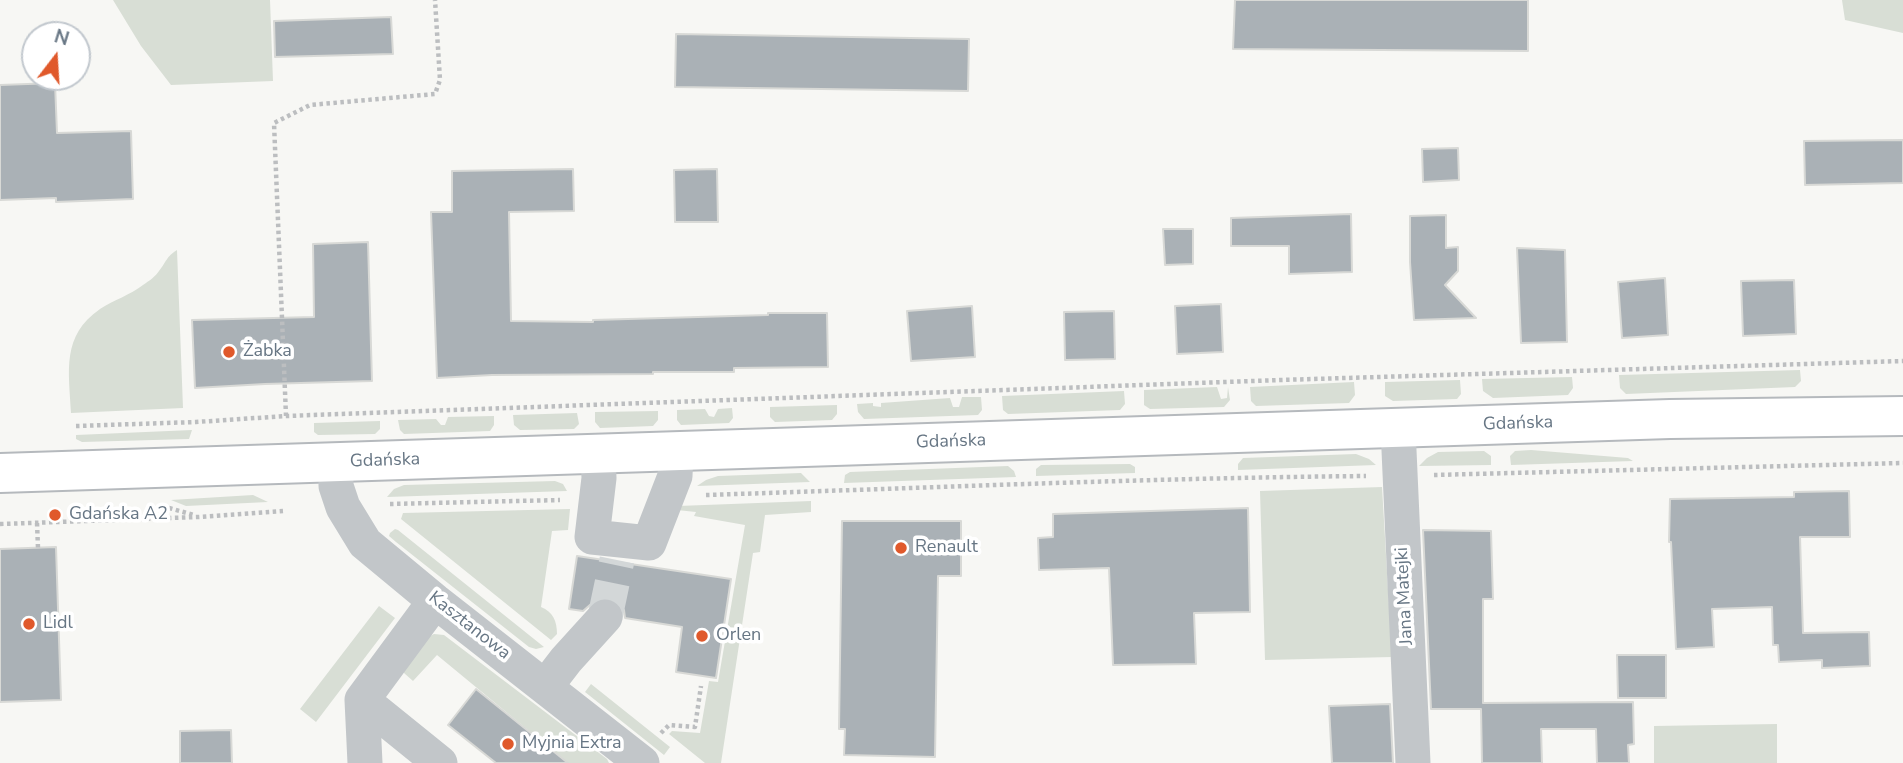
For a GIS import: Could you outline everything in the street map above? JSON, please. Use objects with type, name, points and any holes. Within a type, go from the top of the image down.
[{"type":"main road","name":"Gdańska","points":[[0,473],[1670,419],[1903,416]]},
{"type":"street","name":"Jana Matejki","points":[[1398,428],[1413,763]]},
{"type":"street","points":[[598,454],[599,478],[619,545],[675,476],[676,451]]},
{"type":"street","name":"Kasztanowa","points":[[336,463],[336,486],[343,507],[360,537],[435,601],[642,763]]},
{"type":"street","points":[[365,763],[362,700],[435,601]]},
{"type":"street","points":[[546,686],[606,617]]},
{"type":"street","points":[[362,700],[440,763]]},
{"type":"path","points":[[286,416],[274,123],[310,105],[435,94],[440,80],[435,0]]},
{"type":"path","points":[[76,426],[1280,380],[1903,361]]},
{"type":"path","points":[[702,495],[1073,481],[1903,463]]},
{"type":"path","points":[[390,504],[570,500]]},
{"type":"path","points":[[0,524],[283,511]]},
{"type":"path","points":[[37,523],[38,548]]},
{"type":"path","points":[[661,734],[669,725],[695,727],[701,686]]},
{"type":"shaded area","points":[[113,0],[270,0],[273,81],[171,85],[141,46]]},
{"type":"shaded area","points":[[1842,0],[1903,0],[1903,33],[1845,20]]},
{"type":"shaded area","points":[[177,250],[183,408],[71,413],[70,355],[79,331],[87,319],[100,309],[133,292],[152,278]]},
{"type":"shaded area","points":[[1800,370],[1801,381],[1795,387],[1626,394],[1620,388],[1619,375]]},
{"type":"shaded area","points":[[1572,377],[1573,388],[1568,395],[1493,398],[1483,391],[1482,379]]},
{"type":"shaded area","points":[[1460,380],[1461,394],[1457,399],[1393,401],[1385,396],[1385,382]]},
{"type":"shaded area","points":[[1354,382],[1355,395],[1349,403],[1256,406],[1251,401],[1250,387]]},
{"type":"shaded area","points":[[1217,387],[1221,399],[1227,398],[1228,387],[1230,400],[1224,407],[1150,409],[1144,405],[1144,390]]},
{"type":"shaded area","points":[[1124,391],[1125,404],[1120,410],[1008,414],[1003,410],[1002,396]]},
{"type":"shaded area","points":[[962,397],[981,397],[982,410],[978,415],[864,419],[858,412],[857,404],[873,403],[873,406],[881,407],[881,403],[950,398],[953,407],[959,407]]},
{"type":"shaded area","points":[[837,405],[837,414],[832,420],[775,422],[770,417],[770,407]]},
{"type":"shaded area","points":[[732,408],[733,418],[729,423],[681,425],[677,420],[677,410],[705,409],[709,416],[714,417],[718,409]]},
{"type":"shaded area","points":[[658,411],[658,420],[653,426],[600,428],[595,422],[595,412]]},
{"type":"shaded area","points":[[577,413],[579,424],[574,429],[520,430],[514,425],[513,415]]},
{"type":"shaded area","points":[[494,416],[494,425],[490,431],[404,434],[400,430],[398,420],[436,419],[441,425],[445,425],[448,417]]},
{"type":"shaded area","points":[[380,421],[380,429],[375,434],[318,435],[314,432],[314,423]]},
{"type":"shaded area","points":[[192,430],[189,439],[82,442],[76,439],[76,435]]},
{"type":"shaded area","points":[[1484,451],[1491,456],[1491,465],[1419,466],[1438,452]]},
{"type":"shaded area","points":[[1515,451],[1628,458],[1633,461],[1511,465],[1510,456]]},
{"type":"shaded area","points":[[1356,454],[1376,465],[1238,470],[1238,464],[1243,458]]},
{"type":"shaded area","points":[[1130,464],[1135,467],[1135,473],[1036,476],[1036,469],[1041,465]]},
{"type":"shaded area","points":[[1008,466],[1016,477],[844,483],[845,475],[850,472]]},
{"type":"shaded area","points":[[801,473],[810,482],[697,486],[718,476]]},
{"type":"shaded area","points":[[555,481],[563,484],[567,491],[387,497],[394,489],[404,485]]},
{"type":"shaded area","points":[[1382,487],[1392,657],[1265,660],[1260,491]]},
{"type":"shaded area","points":[[253,495],[268,502],[186,506],[171,500]]},
{"type":"shaded area","points":[[811,501],[811,512],[765,515],[760,552],[753,553],[721,763],[705,763],[669,734],[672,731],[700,733],[709,681],[718,682],[745,525],[694,516],[696,512],[677,510],[678,506]]},
{"type":"shaded area","points":[[570,509],[568,530],[552,531],[541,607],[551,614],[555,621],[557,634],[551,640],[401,519],[403,513]]},
{"type":"shaded area","points":[[395,529],[544,647],[529,647],[396,542],[389,536]]},
{"type":"shaded area","points":[[379,606],[395,618],[316,722],[300,709]]},
{"type":"shaded area","points":[[434,634],[444,635],[609,763],[568,763],[437,655],[413,681],[404,671],[426,638]]},
{"type":"shaded area","points":[[591,684],[670,747],[664,755],[585,692]]},
{"type":"shaded area","points":[[1777,724],[1777,763],[1654,763],[1654,726]]},
{"type":"building","points":[[1235,0],[1528,0],[1528,51],[1233,49]]},
{"type":"building","points":[[391,17],[393,54],[275,57],[274,21]]},
{"type":"building","points":[[676,34],[969,39],[968,91],[675,87]]},
{"type":"building","points":[[21,84],[21,91],[55,91],[57,133],[131,131],[133,199],[56,202],[56,198],[0,200],[0,85]]},
{"type":"building","points":[[1903,140],[1903,183],[1805,185],[1804,141]]},
{"type":"building","points":[[1458,148],[1459,180],[1423,182],[1422,149]]},
{"type":"building","points":[[573,169],[574,211],[509,212],[511,321],[593,322],[768,313],[827,313],[828,367],[734,368],[734,372],[437,378],[431,212],[452,212],[452,171]]},
{"type":"building","points":[[717,169],[718,222],[675,222],[674,170]]},
{"type":"building","points":[[1351,214],[1352,272],[1289,274],[1289,246],[1231,246],[1231,218]]},
{"type":"building","points":[[1446,215],[1446,248],[1458,247],[1458,271],[1445,285],[1476,318],[1414,320],[1410,216]]},
{"type":"building","points":[[1163,229],[1193,229],[1193,264],[1165,265]]},
{"type":"building","points":[[368,242],[372,381],[195,388],[192,320],[314,317],[313,244]]},
{"type":"building","points":[[1517,248],[1565,250],[1567,342],[1521,343]]},
{"type":"building","points":[[1665,278],[1668,335],[1622,338],[1618,282]]},
{"type":"building","points":[[1794,280],[1796,334],[1743,336],[1741,281]]},
{"type":"building","points":[[1221,304],[1223,352],[1177,354],[1175,306]]},
{"type":"building","points":[[972,306],[975,357],[911,361],[907,311]]},
{"type":"building","points":[[1114,311],[1115,359],[1065,360],[1064,312]]},
{"type":"building","points":[[1849,491],[1850,537],[1800,537],[1803,633],[1869,632],[1870,666],[1822,668],[1822,660],[1779,662],[1778,645],[1773,645],[1772,607],[1712,609],[1714,647],[1676,649],[1669,542],[1670,499],[1794,497],[1794,492]]},
{"type":"building","points":[[1248,508],[1250,612],[1194,613],[1196,664],[1113,665],[1109,568],[1039,570],[1038,538],[1053,537],[1053,514]]},
{"type":"building","points":[[842,521],[961,521],[961,576],[938,576],[935,757],[844,755],[845,729],[839,729]]},
{"type":"building","points":[[1423,530],[1491,531],[1493,599],[1483,599],[1483,703],[1633,702],[1634,744],[1628,745],[1629,763],[1597,763],[1596,729],[1541,729],[1542,763],[1482,763],[1481,709],[1431,709]]},
{"type":"building","name":"Lidl","points":[[56,547],[61,700],[0,702],[0,549]]},
{"type":"building","points":[[577,556],[731,579],[716,678],[676,672],[682,627],[625,618],[619,603],[609,597],[598,598],[583,611],[569,609]]},
{"type":"building","points":[[1617,655],[1666,655],[1666,698],[1618,698]]},
{"type":"building","name":"Myjnia Extra","points":[[476,689],[568,763],[496,763],[448,725]]},
{"type":"building","points":[[1390,704],[1393,763],[1332,763],[1329,706]]},
{"type":"building","points":[[231,730],[232,763],[180,763],[180,731]]},
{"type":"tunnel","points":[[605,617],[617,560]]},
{"type":"place","name":"Żabka","points":[[229,352]]},
{"type":"place","name":"Gdańska A2","points":[[55,515]]},
{"type":"place","name":"Renault","points":[[901,548]]},
{"type":"place","name":"Lidl","points":[[29,624]]},
{"type":"place","name":"Orlen","points":[[702,636]]},
{"type":"place","name":"Myjnia Extra","points":[[508,744]]}]
